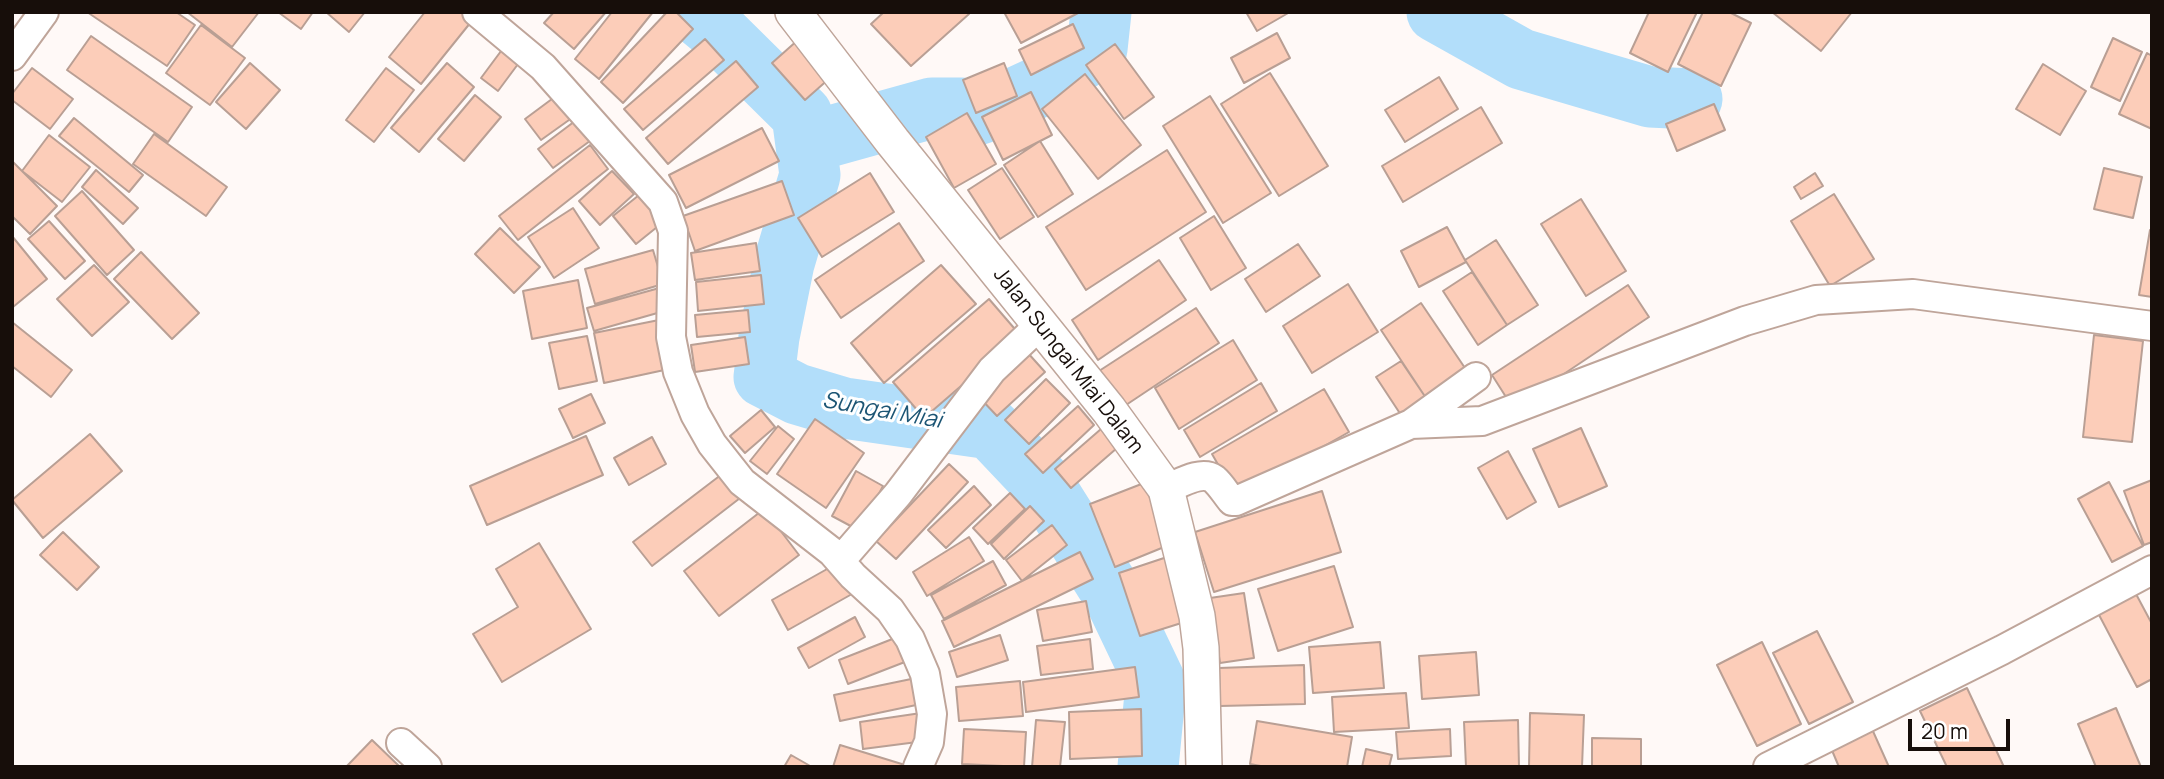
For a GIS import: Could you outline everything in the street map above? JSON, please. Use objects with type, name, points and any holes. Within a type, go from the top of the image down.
[{"type":"street","points":[[12,56],[44,12]]},
{"type":"street","points":[[477,12],[542,67],[663,202],[673,231],[671,337],[678,372],[695,414],[712,444],[742,482],[832,552],[890,610],[910,639],[925,674],[932,713],[929,742],[918,767]]},
{"type":"street","name":"Jalan Sungai Miai Dalam","points":[[793,12],[893,142],[1109,410],[1166,489],[1197,616],[1201,648],[1204,767]]},
{"type":"street","points":[[1411,424],[1482,421],[1745,321],[1816,300],[1913,293],[2152,326]]},
{"type":"street","points":[[840,561],[898,494],[992,370],[1041,324]]},
{"type":"street","points":[[1166,489],[1199,476],[1209,477],[1216,481],[1232,501],[1236,501],[1411,424],[1476,377]]},
{"type":"street","points":[[1768,767],[2002,650],[2152,570]]},
{"type":"street","points":[[401,743],[426,767]]},
{"type":"building","points":[[87,12],[176,12],[195,25],[167,66]]},
{"type":"building","points":[[187,12],[259,12],[232,47]]},
{"type":"building","points":[[278,12],[313,12],[301,29]]},
{"type":"building","points":[[326,12],[365,12],[349,32]]},
{"type":"building","points":[[425,12],[470,12],[475,17],[421,84],[389,57]]},
{"type":"building","points":[[554,12],[606,12],[574,49],[544,23]]},
{"type":"building","points":[[612,12],[653,12],[599,79],[575,59]]},
{"type":"building","points":[[667,12],[676,12],[693,29],[623,103],[601,82]]},
{"type":"building","points":[[884,12],[969,14],[911,66],[871,24]]},
{"type":"building","points":[[1004,12],[1080,12],[1021,43]]},
{"type":"building","points":[[1246,12],[1290,12],[1257,31]]},
{"type":"building","points":[[1649,12],[1697,12],[1668,72],[1630,53]]},
{"type":"building","points":[[1703,12],[1729,12],[1751,23],[1721,86],[1678,64]]},
{"type":"building","points":[[1772,12],[1852,12],[1821,51]]},
{"type":"building","points":[[1073,24],[1084,48],[1031,75],[1019,50]]},
{"type":"building","points":[[201,25],[245,58],[210,105],[166,73]]},
{"type":"building","points":[[1277,33],[1290,58],[1244,83],[1231,58]]},
{"type":"building","points":[[91,36],[192,107],[168,142],[67,70]]},
{"type":"building","points":[[2113,38],[2142,52],[2120,101],[2091,87]]},
{"type":"building","points":[[705,39],[724,60],[643,130],[624,109]]},
{"type":"building","points":[[799,39],[831,77],[805,100],[772,63]]},
{"type":"building","points":[[507,43],[524,56],[498,91],[481,78]]},
{"type":"building","points":[[1115,44],[1154,97],[1124,119],[1086,65]]},
{"type":"building","points":[[2147,53],[2152,56],[2152,129],[2119,114]]},
{"type":"building","points":[[736,61],[758,87],[668,164],[646,138]]},
{"type":"building","points":[[250,63],[280,90],[246,129],[216,102]]},
{"type":"building","points":[[447,63],[474,87],[419,152],[391,128]]},
{"type":"building","points":[[1004,63],[1017,96],[976,113],[963,80]]},
{"type":"building","points":[[2043,64],[2086,91],[2060,135],[2016,109]]},
{"type":"building","points":[[32,68],[73,99],[50,129],[12,100],[12,94]]},
{"type":"building","points":[[386,68],[414,90],[374,142],[346,120]]},
{"type":"building","points":[[1270,73],[1328,166],[1279,196],[1221,104]]},
{"type":"building","points":[[1085,74],[1141,145],[1098,179],[1042,109]]},
{"type":"building","points":[[1439,77],[1458,109],[1405,142],[1385,110]]},
{"type":"building","points":[[1031,92],[1052,135],[1003,160],[982,117]]},
{"type":"building","points":[[560,93],[576,115],[541,140],[525,119]]},
{"type":"building","points":[[475,95],[501,117],[464,161],[438,139]]},
{"type":"building","points":[[1210,96],[1271,193],[1223,223],[1163,126]]},
{"type":"building","points":[[1714,104],[1725,130],[1677,151],[1666,124]]},
{"type":"building","points":[[1481,107],[1502,143],[1403,202],[1382,166]]},
{"type":"building","points":[[967,113],[996,164],[954,188],[926,137]]},
{"type":"building","points":[[74,118],[143,175],[129,192],[59,136]]},
{"type":"building","points":[[579,118],[594,138],[553,168],[538,149]]},
{"type":"building","points":[[762,128],[779,161],[686,208],[669,175]]},
{"type":"building","points":[[154,134],[227,187],[206,216],[133,164]]},
{"type":"building","points":[[49,135],[90,167],[62,202],[22,171]]},
{"type":"building","points":[[1040,141],[1073,194],[1038,217],[1004,165]]},
{"type":"building","points":[[590,145],[608,169],[518,240],[499,216]]},
{"type":"building","points":[[1167,150],[1206,212],[1086,290],[1046,227]]},
{"type":"building","points":[[12,161],[57,206],[30,234],[12,216]]},
{"type":"building","points":[[1002,168],[1034,217],[1000,239],[968,190]]},
{"type":"building","points":[[2104,168],[2142,177],[2133,218],[2094,209]]},
{"type":"building","points":[[96,170],[138,208],[123,224],[82,187]]},
{"type":"building","points":[[612,171],[634,194],[600,225],[579,201]]},
{"type":"building","points":[[870,173],[894,212],[822,257],[798,218]]},
{"type":"building","points":[[1815,173],[1823,186],[1801,199],[1794,187]]},
{"type":"building","points":[[782,181],[794,215],[695,251],[683,216]]},
{"type":"building","points":[[82,191],[134,250],[107,275],[55,216]]},
{"type":"building","points":[[644,191],[667,219],[636,244],[613,216]]},
{"type":"building","points":[[1834,194],[1874,259],[1830,286],[1791,221]]},
{"type":"building","points":[[1581,199],[1626,271],[1586,296],[1541,224]]},
{"type":"building","points":[[573,208],[599,248],[554,278],[528,237]]},
{"type":"building","points":[[1214,216],[1246,268],[1211,290],[1180,238]]},
{"type":"building","points":[[49,221],[85,261],[65,279],[28,239]]},
{"type":"building","points":[[899,223],[924,261],[841,318],[815,280]]},
{"type":"building","points":[[1447,227],[1466,262],[1419,287],[1401,251]]},
{"type":"building","points":[[500,228],[540,267],[514,293],[475,254]]},
{"type":"building","points":[[2152,230],[2152,297],[2139,295]]},
{"type":"building","points":[[12,236],[47,279],[13,307],[12,306]]},
{"type":"building","points":[[1496,240],[1538,305],[1507,325],[1465,260]]},
{"type":"building","points":[[756,243],[760,271],[695,280],[691,253]]},
{"type":"building","points":[[1298,244],[1320,276],[1266,312],[1245,279]]},
{"type":"building","points":[[653,250],[663,284],[595,304],[585,269]]},
{"type":"building","points":[[141,252],[199,313],[172,339],[114,279]]},
{"type":"building","points":[[1159,260],[1186,300],[1098,360],[1072,320]]},
{"type":"building","points":[[94,265],[129,302],[92,336],[57,299]]},
{"type":"building","points":[[941,265],[976,304],[884,383],[851,343]]},
{"type":"building","points":[[1472,272],[1507,325],[1478,345],[1443,291]]},
{"type":"building","points":[[761,275],[764,304],[698,311],[696,282]]},
{"type":"building","points":[[578,280],[587,328],[532,339],[523,291]]},
{"type":"building","points":[[1348,284],[1378,332],[1312,373],[1283,326]]},
{"type":"building","points":[[1628,285],[1649,317],[1513,408],[1492,375]]},
{"type":"building","points":[[663,287],[668,310],[594,331],[587,308]]},
{"type":"building","points":[[989,299],[1020,335],[924,418],[893,382]]},
{"type":"building","points":[[1421,303],[1467,371],[1426,398],[1381,330]]},
{"type":"building","points":[[1196,308],[1219,343],[1123,407],[1099,371]]},
{"type":"building","points":[[748,310],[750,332],[697,337],[695,315]]},
{"type":"building","points":[[659,320],[669,369],[604,383],[594,333]]},
{"type":"building","points":[[12,322],[72,370],[51,397],[12,366]]},
{"type":"building","points":[[2094,335],[2143,341],[2132,442],[2083,437]]},
{"type":"building","points":[[587,336],[597,381],[559,389],[549,343]]},
{"type":"building","points":[[745,337],[749,364],[695,372],[691,345]]},
{"type":"building","points":[[1233,340],[1257,380],[1179,429],[1155,388]]},
{"type":"building","points":[[1027,352],[1045,372],[997,416],[979,397]]},
{"type":"building","points":[[1401,361],[1426,398],[1401,415],[1376,377]]},
{"type":"building","points":[[1046,379],[1070,403],[1029,444],[1005,420]]},
{"type":"building","points":[[1261,383],[1277,411],[1200,457],[1184,430]]},
{"type":"building","points":[[1324,389],[1349,432],[1236,496],[1212,454]]},
{"type":"building","points":[[591,394],[605,423],[573,438],[559,409]]},
{"type":"building","points":[[1078,406],[1094,425],[1043,473],[1025,454]]},
{"type":"building","points":[[761,410],[775,427],[745,453],[730,436]]},
{"type":"building","points":[[815,419],[864,453],[826,508],[777,474]]},
{"type":"building","points":[[778,426],[794,439],[767,474],[750,461]]},
{"type":"building","points":[[1581,428],[1607,486],[1559,507],[1533,449]]},
{"type":"building","points":[[1101,429],[1117,448],[1071,488],[1055,469]]},
{"type":"building","points":[[90,434],[122,471],[43,538],[12,500]]},
{"type":"building","points":[[586,436],[603,475],[487,525],[470,486]]},
{"type":"building","points":[[652,437],[666,464],[629,485],[614,458]]},
{"type":"building","points":[[1508,451],[1536,502],[1507,519],[1478,468]]},
{"type":"building","points":[[949,464],[968,482],[896,559],[876,541]]},
{"type":"building","points":[[726,471],[744,495],[652,566],[633,542]]},
{"type":"building","points":[[856,471],[883,486],[860,531],[832,516]]},
{"type":"building","points":[[2152,480],[2152,542],[2144,545],[2124,491]]},
{"type":"building","points":[[2109,482],[2143,546],[2112,562],[2078,499]]},
{"type":"building","points":[[1144,483],[1169,545],[1115,567],[1090,504]]},
{"type":"building","points":[[974,486],[991,505],[946,548],[928,530]]},
{"type":"building","points":[[1322,491],[1341,552],[1214,592],[1195,532]]},
{"type":"building","points":[[1010,493],[1025,509],[988,544],[973,528]]},
{"type":"building","points":[[1030,506],[1044,521],[1004,559],[991,544]]},
{"type":"building","points":[[764,509],[799,555],[719,616],[684,571]]},
{"type":"building","points":[[1052,525],[1067,545],[1022,581],[1006,560]]},
{"type":"building","points":[[63,532],[99,567],[77,590],[40,555]]},
{"type":"building","points":[[969,537],[984,561],[927,596],[913,572]]},
{"type":"building","points":[[539,543],[591,629],[502,682],[473,634],[518,607],[496,569]]},
{"type":"building","points":[[1080,552],[1093,579],[954,647],[942,621]]},
{"type":"building","points":[[1170,556],[1191,620],[1140,636],[1119,573]]},
{"type":"building","points":[[993,561],[1006,585],[944,619],[931,595]]},
{"type":"building","points":[[836,564],[852,594],[788,630],[772,600]]},
{"type":"building","points":[[1334,566],[1353,627],[1278,651],[1258,589]]},
{"type":"building","points":[[1244,593],[1254,658],[1220,663],[1210,598]]},
{"type":"building","points":[[2136,594],[2152,624],[2152,679],[2137,687],[2098,613]]},
{"type":"building","points":[[1086,601],[1092,632],[1043,641],[1037,610]]},
{"type":"building","points":[[855,617],[865,637],[809,668],[798,648]]},
{"type":"building","points":[[1817,631],[1853,702],[1809,724],[1773,653]]},
{"type":"building","points":[[1000,635],[1008,660],[957,677],[949,652]]},
{"type":"building","points":[[900,636],[910,660],[848,684],[839,660]]},
{"type":"building","points":[[1090,639],[1093,669],[1041,675],[1037,646]]},
{"type":"building","points":[[1380,642],[1384,688],[1313,693],[1309,647]]},
{"type":"building","points":[[1762,642],[1801,724],[1757,746],[1717,665]]},
{"type":"building","points":[[1476,652],[1479,695],[1422,699],[1419,656]]},
{"type":"building","points":[[1304,665],[1305,704],[1220,706],[1219,668]]},
{"type":"building","points":[[1135,667],[1139,697],[1026,712],[1023,682]]},
{"type":"building","points":[[916,678],[921,704],[840,721],[834,695]]},
{"type":"building","points":[[1020,681],[1023,716],[959,721],[956,687]]},
{"type":"building","points":[[1967,688],[2004,767],[1947,767],[1920,711]]},
{"type":"building","points":[[1406,693],[1409,728],[1334,732],[1332,697]]},
{"type":"building","points":[[2116,708],[2141,767],[2096,767],[2078,724]]},
{"type":"building","points":[[1141,709],[1142,756],[1070,759],[1069,712]]},
{"type":"building","points":[[921,713],[925,741],[863,749],[860,722]]},
{"type":"building","points":[[1530,713],[1584,715],[1582,767],[1529,767]]},
{"type":"building","points":[[1036,720],[1065,722],[1060,767],[1032,767]]},
{"type":"building","points":[[1518,720],[1519,767],[1466,767],[1464,722]]},
{"type":"building","points":[[1257,721],[1352,737],[1347,767],[1266,767],[1250,764]]},
{"type":"building","points":[[964,729],[1026,732],[1024,767],[962,764]]},
{"type":"building","points":[[1450,729],[1451,756],[1398,759],[1396,732]]},
{"type":"building","points":[[1872,729],[1889,767],[1839,767],[1831,748]]},
{"type":"building","points":[[1592,738],[1641,739],[1641,767],[1592,767]]},
{"type":"building","points":[[372,740],[400,767],[346,767]]},
{"type":"building","points":[[840,745],[905,765],[833,767]]},
{"type":"building","points":[[1366,749],[1392,755],[1389,767],[1362,767]]},
{"type":"building","points":[[791,755],[812,767],[784,767]]},
{"type":"waterway","name":"Sungai Miai","points":[[694,12],[716,30],[802,115],[810,175],[784,263],[764,377],[797,394],[844,408],[991,429],[1044,485],[1114,596],[1156,684],[1148,767]]},
{"type":"waterway","points":[[806,143],[932,108],[961,108],[980,114],[1043,85],[1097,49],[1101,12]]},
{"type":"waterway","points":[[1437,12],[1521,59],[1650,97],[1692,99]]}]
